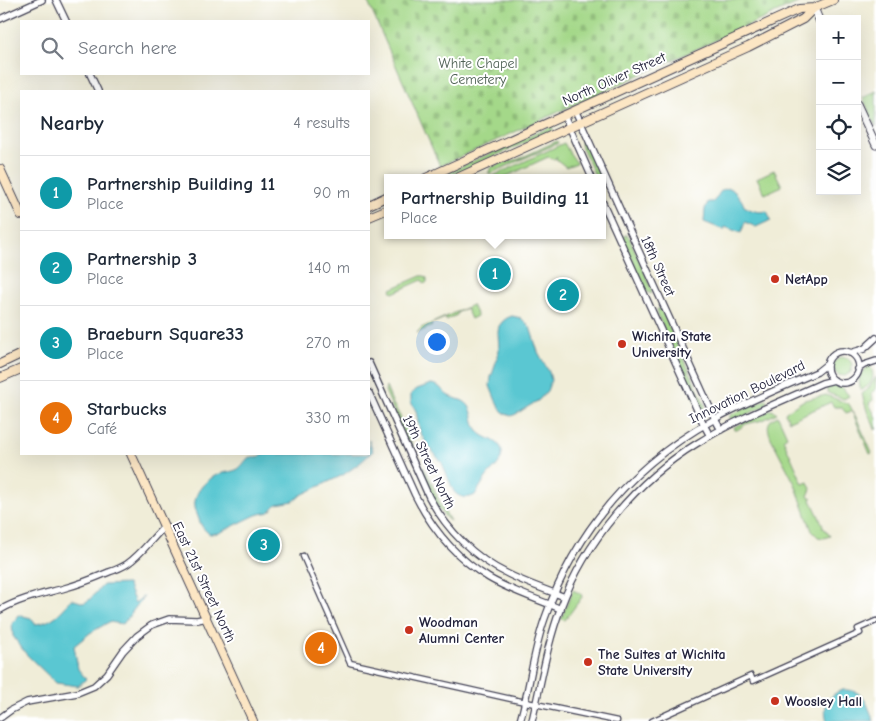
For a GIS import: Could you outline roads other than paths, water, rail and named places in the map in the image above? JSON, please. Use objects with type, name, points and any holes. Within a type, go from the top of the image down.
[{"type":"main road","name":"North Oliver Street","points":[[435,174],[799,9],[814,8],[833,0]]},
{"type":"main road","name":"North Oliver Street","points":[[466,174],[748,47],[803,19],[814,8]]},
{"type":"main road","points":[[0,169],[20,213]]},
{"type":"main road","points":[[370,205],[384,198]]},
{"type":"main road","points":[[370,217],[384,211]]},
{"type":"main road","points":[[0,364],[20,354]]},
{"type":"main road","points":[[0,378],[20,369]]},
{"type":"main road","name":"East 21st Street North","points":[[131,455],[254,721]]},
{"type":"street","points":[[0,19],[42,0]]},
{"type":"street","points":[[56,0],[66,20]]},
{"type":"street","points":[[814,8],[817,15]]},
{"type":"street","points":[[90,75],[98,90]]},
{"type":"street","points":[[857,105],[876,144]]},
{"type":"street","name":"18th Street","points":[[575,110],[604,174]]},
{"type":"street","points":[[564,115],[590,174]]},
{"type":"street","name":"18th Street","points":[[606,179],[721,430]]},
{"type":"street","name":"18th Street","points":[[606,210],[710,436]]},
{"type":"street","name":"Innovation Boulevard","points":[[520,721],[538,640],[554,593],[582,540],[596,519],[617,495],[667,449],[704,425],[817,372],[836,353],[850,353],[864,349],[876,338]]},
{"type":"street","points":[[850,353],[855,358],[858,369]]},
{"type":"street","name":"Innovation Boulevard","points":[[827,364],[828,373],[834,380],[842,383],[849,382],[856,375],[858,369],[869,362],[876,361]]},
{"type":"street","name":"19th Street North","points":[[370,366],[429,497],[444,520],[461,540],[485,561],[506,573],[565,598]]},
{"type":"street","name":"Innovation Boulevard","points":[[532,721],[546,658],[565,598],[588,555],[620,509],[676,457],[710,436],[822,383],[834,380]]},
{"type":"street","name":"19th Street North","points":[[370,395],[422,510],[453,550],[489,578],[508,588],[561,608]]},
{"type":"street","points":[[0,610],[12,603],[41,593],[67,588],[125,565],[137,557],[165,526]]},
{"type":"street","points":[[303,556],[350,663],[617,721]]},
{"type":"street","points":[[0,718],[27,702],[77,693],[94,686],[107,674],[123,651],[137,636],[152,625],[169,619],[197,620],[207,618]]},
{"type":"street","points":[[652,721],[751,676],[753,681],[860,633],[858,629],[876,621]]},
{"type":"water","points":[[730,188],[744,206],[755,211],[767,211],[771,220],[756,227],[745,222],[741,233],[725,227],[724,230],[704,222],[705,209],[708,202],[713,202],[721,191]]},
{"type":"water","points":[[512,316],[521,318],[530,327],[538,352],[549,372],[551,380],[547,391],[539,400],[511,416],[502,411],[490,386],[499,350],[499,326],[503,321]]},
{"type":"water","points":[[431,384],[438,386],[449,396],[466,403],[471,410],[479,432],[497,443],[502,449],[500,461],[475,495],[461,497],[454,492],[442,463],[420,432],[416,411],[411,402],[411,394],[417,389]]},
{"type":"water","points":[[370,443],[373,451],[370,454]]},
{"type":"water","points":[[369,455],[343,475],[301,495],[294,501],[277,504],[269,512],[256,515],[219,533],[210,534],[201,524],[195,508],[196,495],[199,490],[213,477],[238,469],[249,457]]},
{"type":"water","points":[[127,584],[135,603],[144,596],[123,624],[109,622],[90,633],[74,646],[78,669],[86,679],[78,686],[56,683],[26,654],[13,636],[12,624],[19,615],[31,618],[35,624],[47,622],[56,616],[71,599],[84,603],[103,585]]},
{"type":"water","points":[[843,690],[850,690],[861,695],[874,721],[827,721],[825,710],[828,701],[834,694]]},
{"type":"place","name":"Partnership Building 11","points":[[495,274]]},
{"type":"place","name":"NetApp","points":[[775,279]]},
{"type":"place","name":"Partnership 3","points":[[563,295]]},
{"type":"place","name":"Wichita State University","points":[[622,344]]},
{"type":"place","name":"Braeburn Square33","points":[[264,545]]},
{"type":"place","name":"Woodman Alumni Center","points":[[409,630]]},
{"type":"place","name":"Starbucks","points":[[321,648]]},
{"type":"place","name":"The Suites at Wichita State University","points":[[588,662]]},
{"type":"place","name":"Woosley Hall","points":[[775,701]]},
{"type":"park label","name":"White Chapel Cemetery","points":[[478,72]]}]
